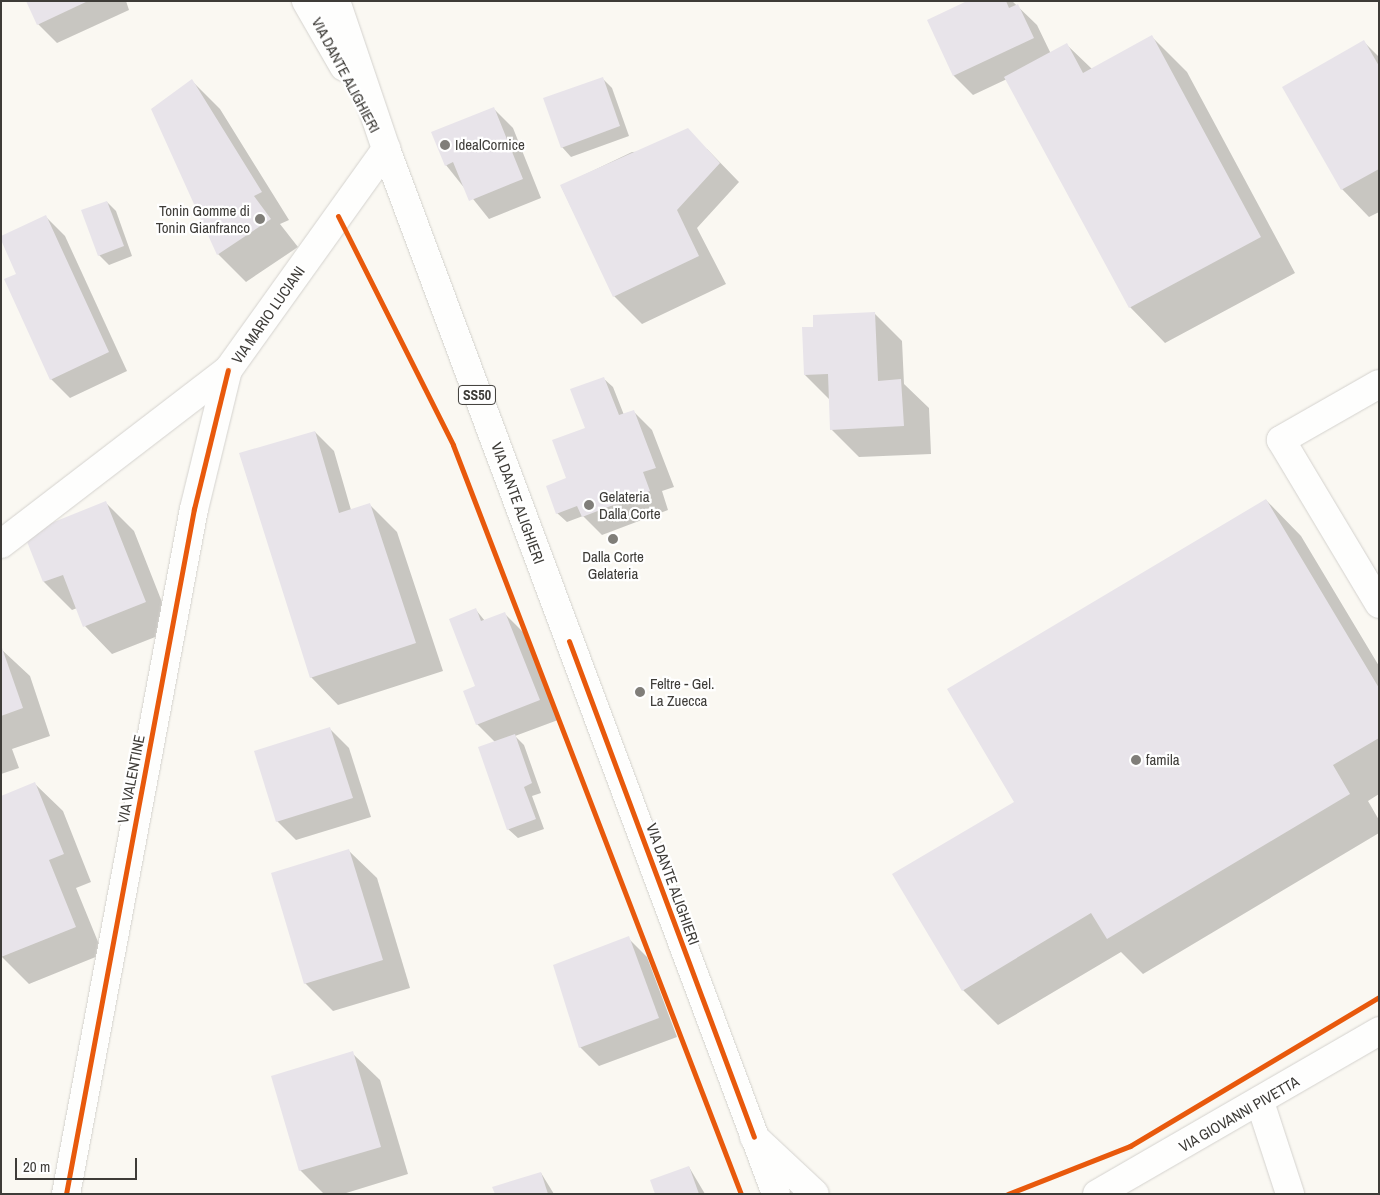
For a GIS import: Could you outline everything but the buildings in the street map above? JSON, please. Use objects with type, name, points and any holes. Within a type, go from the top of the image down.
[{"type":"street","name":"VIA DANTE ALIGHIERI","points":[[306,1],[386,148]]},
{"type":"street","name":"VIA DANTE ALIGHIERI","points":[[336,1],[386,148],[754,1137],[776,1191]]},
{"type":"street","name":"VIA MARIO LUCIANI","points":[[1,544],[228,370],[386,148]]},
{"type":"street","name":"VIA VALENTINE","points":[[66,1194],[194,509],[228,370]]},
{"type":"street","points":[[1379,384],[1282,440],[1379,604]]},
{"type":"street","name":"VIA GIOVANNI PIVETTA","points":[[1097,1194],[1379,1032]]},
{"type":"street","points":[[1260,1102],[1290,1194]]},
{"type":"street","points":[[754,1137],[815,1194]]},
{"type":"cycle path","points":[[338,216],[453,445],[741,1194]]},
{"type":"cycle path","points":[[66,1194],[194,509],[228,370]]},
{"type":"cycle path","points":[[569,641],[754,1137]]},
{"type":"cycle path","points":[[1008,1194],[1130,1146],[1379,997]]},
{"type":"place","name":"IdealCornice","points":[[445,145]]},
{"type":"place","name":"Tonin Gomme di Tonin Gianfranco","points":[[260,219]]},
{"type":"place","name":"Gelateria Dalla Corte","points":[[589,505]]},
{"type":"place","name":"Dalla Corte Gelateria","points":[[613,539]]},
{"type":"place","name":"Feltre - Gel. La Zuecca","points":[[640,692]]},
{"type":"place","name":"famila","points":[[1136,760]]}]
